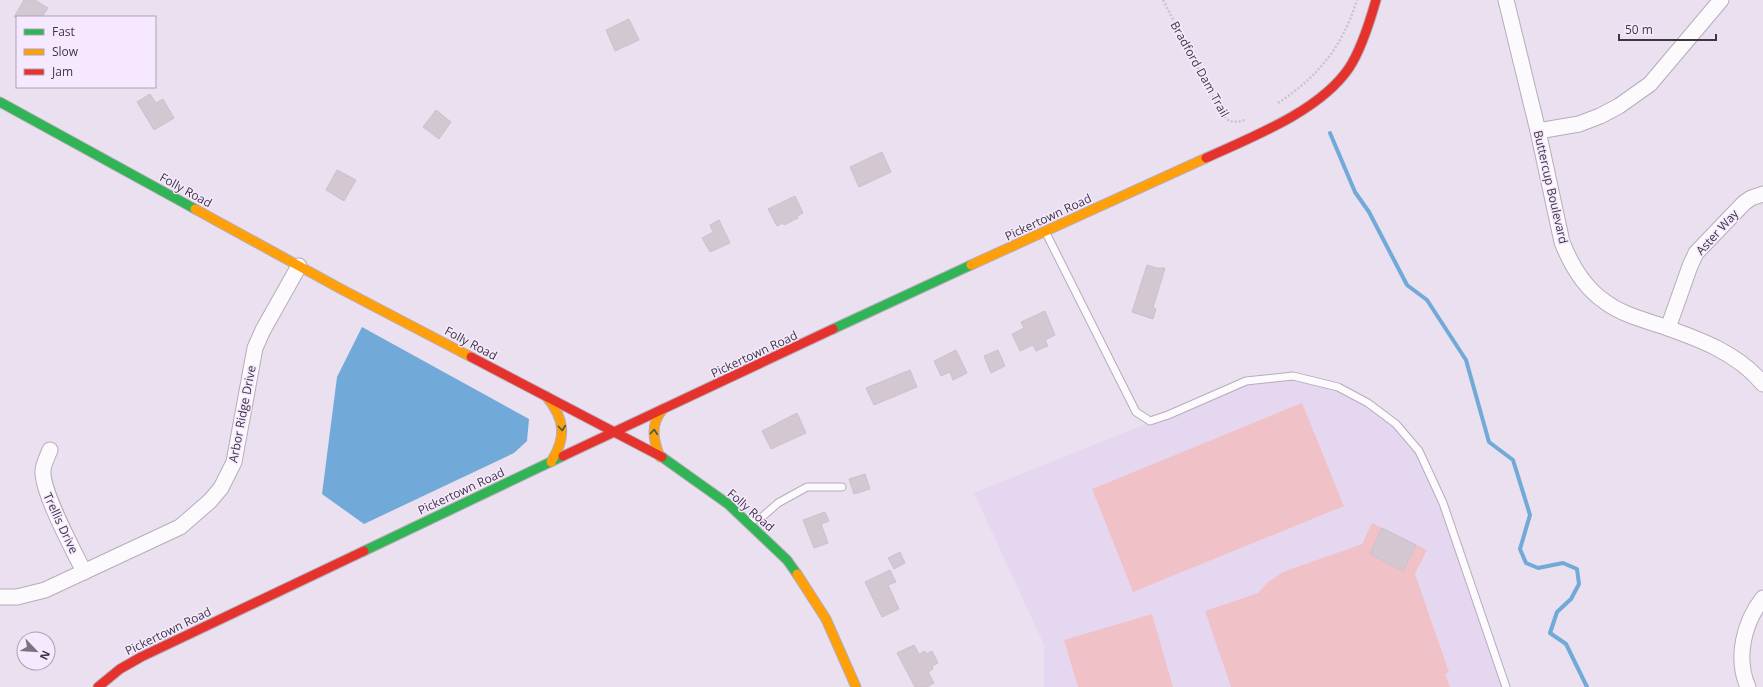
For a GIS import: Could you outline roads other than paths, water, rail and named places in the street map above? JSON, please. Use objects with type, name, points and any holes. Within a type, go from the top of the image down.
[{"type":"street","name":"Pickertown Road","points":[[98,687],[120,668],[141,657],[614,432],[1207,156],[1243,141],[1307,109],[1329,90],[1349,68],[1368,27],[1376,0]]},
{"type":"street","name":"Buttercup Boulevard","points":[[1506,0],[1538,131],[1562,242],[1568,257],[1580,277],[1602,300],[1616,309],[1630,316],[1702,341],[1736,359],[1763,384]]},
{"type":"street","points":[[1538,131],[1579,124],[1600,116],[1619,106],[1650,84],[1721,0]]},
{"type":"street","name":"Folly Road","points":[[0,102],[300,266],[660,456],[728,504],[787,560],[804,583],[826,619],[856,687]]},
{"type":"street","name":"Aster Way","points":[[1668,328],[1696,253],[1744,203],[1751,198],[1763,194]]},
{"type":"street","name":"Arbor Ridge Drive","points":[[0,597],[17,596],[45,590],[180,528],[210,501],[221,488],[234,462],[255,348],[263,330],[300,266]]},
{"type":"street","points":[[546,396],[558,411],[562,430],[559,447],[551,462]]},
{"type":"street","points":[[660,456],[652,436],[656,421],[664,409]]},
{"type":"street","name":"Trellis Drive","points":[[50,450],[45,460],[43,471],[45,488],[84,572]]},
{"type":"street","points":[[1748,687],[1744,673],[1742,654],[1743,641],[1748,622],[1757,605],[1763,598]]},
{"type":"lane","points":[[1046,231],[1136,412],[1150,421],[1168,415],[1246,381],[1293,376],[1338,387],[1368,403],[1396,424],[1419,451],[1443,503],[1506,687]]},
{"type":"lane","points":[[747,521],[761,518],[778,503],[807,487],[842,487]]},
{"type":"water","points":[[362,327],[529,419],[527,441],[514,453],[364,524],[322,494],[337,377]]},
{"type":"waterway","points":[[1330,133],[1355,192],[1369,212],[1407,285],[1427,300],[1466,360],[1489,442],[1513,460],[1530,515],[1520,549],[1526,563],[1538,568],[1563,563],[1577,569],[1579,584],[1571,599],[1557,612],[1550,633],[1566,644],[1587,687]]}]
